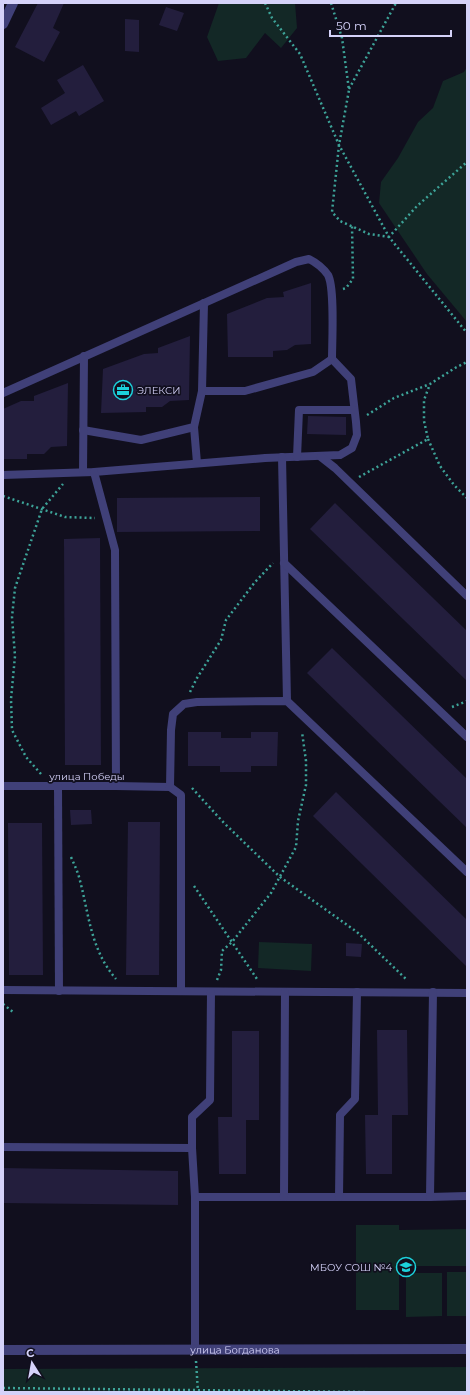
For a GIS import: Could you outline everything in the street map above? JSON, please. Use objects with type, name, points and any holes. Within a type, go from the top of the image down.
[{"type":"street","points":[[3,24],[13,3]]},
{"type":"street","name":"улица Богданова","points":[[3,1350],[195,1353],[467,1349]]},
{"type":"lane","points":[[3,392],[296,262],[310,259],[318,263],[328,276],[332,292],[332,359],[351,379],[357,435],[352,448],[340,455],[321,457],[282,457],[94,472],[3,475]]},
{"type":"lane","points":[[197,463],[194,427],[202,391],[204,303]]},
{"type":"lane","points":[[83,472],[84,356]]},
{"type":"lane","points":[[202,391],[245,391],[313,372],[332,359]]},
{"type":"lane","points":[[297,457],[299,410],[354,410]]},
{"type":"lane","points":[[83,430],[141,440],[194,427]]},
{"type":"lane","points":[[282,457],[287,701],[467,872]]},
{"type":"lane","points":[[321,457],[336,468],[467,596]]},
{"type":"lane","points":[[94,472],[115,550],[116,786]]},
{"type":"lane","points":[[284,563],[467,737]]},
{"type":"lane","points":[[181,991],[181,795],[170,787],[171,730],[173,714],[184,704],[197,702],[287,701]]},
{"type":"lane","name":"улица Победы","points":[[3,786],[170,787]]},
{"type":"lane","points":[[58,786],[59,991]]},
{"type":"lane","points":[[3,990],[467,993]]},
{"type":"lane","points":[[195,1353],[195,1197],[192,1117],[210,1100],[211,992]]},
{"type":"lane","points":[[284,1197],[285,992]]},
{"type":"lane","points":[[339,1197],[340,1115],[355,1099],[357,992]]},
{"type":"lane","points":[[430,1197],[433,992]]},
{"type":"lane","points":[[3,1147],[192,1148]]},
{"type":"lane","points":[[195,1197],[467,1196]]},
{"type":"path","points":[[265,3],[272,18],[300,54],[339,145],[389,237],[467,333]]},
{"type":"path","points":[[331,3],[342,38],[349,90],[339,145],[332,212],[340,221],[369,234],[389,237]]},
{"type":"path","points":[[349,90],[396,3]]},
{"type":"path","points":[[389,237],[417,206],[467,162]]},
{"type":"path","points":[[332,292],[346,288],[353,279],[352,226]]},
{"type":"path","points":[[356,422],[394,398],[430,384],[467,362]]},
{"type":"path","points":[[430,384],[424,400],[424,421],[428,439],[440,466],[454,486],[467,498]]},
{"type":"path","points":[[350,482],[428,439]]},
{"type":"path","points":[[46,778],[26,757],[12,730],[14,656],[12,617],[15,588],[42,509],[71,473]]},
{"type":"path","points":[[3,496],[65,517],[106,517]]},
{"type":"path","points":[[184,704],[197,678],[221,640],[226,620],[254,582],[284,551]]},
{"type":"path","points":[[211,992],[222,970],[222,951],[232,942],[271,893],[296,847],[298,821],[306,785],[306,760],[298,712]]},
{"type":"path","points":[[192,788],[224,823],[280,877],[356,932],[420,992]]},
{"type":"path","points":[[58,836],[68,847],[79,877],[94,943],[109,970],[127,991]]},
{"type":"path","points":[[181,867],[265,992]]},
{"type":"path","points":[[3,1004],[13,1012]]},
{"type":"path","points":[[195,1353],[198,1392]]},
{"type":"path","points":[[3,1388],[198,1392],[367,1392]]},
{"type":"green space","points":[[219,3],[295,3],[297,28],[281,48],[265,33],[246,58],[218,61],[207,37]]},
{"type":"green space","points":[[467,67],[467,322],[427,274],[379,203],[381,182],[398,158],[418,122],[433,108],[443,81],[464,72]]},
{"type":"green space","points":[[259,942],[312,944],[311,971],[258,968]]},
{"type":"green space","points":[[356,1225],[399,1225],[399,1230],[467,1229],[467,1266],[399,1266],[399,1310],[356,1310]]},
{"type":"green space","points":[[447,1272],[467,1272],[467,1316],[447,1316]]},
{"type":"green space","points":[[406,1273],[442,1273],[442,1316],[406,1317]]},
{"type":"green space","points":[[467,1367],[467,1392],[3,1392],[3,1369]]},
{"type":"building","points":[[38,3],[64,3],[53,28],[60,32],[44,62],[15,47]]},
{"type":"building","points":[[166,7],[184,13],[177,31],[159,25]]},
{"type":"building","points":[[125,19],[139,20],[139,52],[125,51]]},
{"type":"building","points":[[83,65],[104,101],[79,116],[76,111],[51,125],[41,108],[65,93],[57,80]]},
{"type":"building","points":[[311,283],[311,344],[295,345],[287,350],[273,351],[273,357],[228,357],[227,314],[267,298],[284,297],[283,292]]},
{"type":"building","points":[[190,336],[189,400],[170,401],[162,407],[146,407],[146,412],[101,413],[103,369],[144,354],[158,353],[158,348]]},
{"type":"building","points":[[68,383],[67,446],[51,447],[44,454],[27,454],[27,459],[3,459],[3,409],[21,401],[34,401],[34,396]]},
{"type":"building","points":[[308,416],[346,417],[346,435],[307,434]]},
{"type":"building","points":[[260,497],[260,531],[117,532],[117,498]]},
{"type":"building","points":[[335,503],[467,631],[467,681],[310,529]]},
{"type":"building","points":[[100,538],[101,765],[65,765],[64,539]]},
{"type":"building","points":[[332,648],[467,779],[467,828],[307,673]]},
{"type":"building","points":[[188,732],[221,732],[221,738],[251,738],[251,732],[278,732],[277,766],[251,766],[251,772],[220,772],[220,766],[188,766]]},
{"type":"building","points":[[336,792],[467,920],[467,967],[313,816]]},
{"type":"building","points":[[70,810],[91,810],[92,824],[71,825]]},
{"type":"building","points":[[128,822],[160,822],[159,975],[126,975]]},
{"type":"building","points":[[8,823],[42,823],[43,975],[9,975]]},
{"type":"building","points":[[346,943],[362,944],[361,957],[346,956]]},
{"type":"building","points":[[377,1030],[407,1030],[408,1115],[392,1115],[392,1174],[366,1174],[365,1115],[378,1115]]},
{"type":"building","points":[[232,1031],[259,1031],[259,1120],[246,1120],[246,1174],[219,1174],[218,1117],[232,1117]]},
{"type":"building","points":[[3,1168],[178,1171],[178,1205],[3,1203]]},
{"type":"place","name":"ЭЛЕКСИ","points":[[123,390]]},
{"type":"place","name":"МБОУ СОШ №4","points":[[406,1267]]}]
